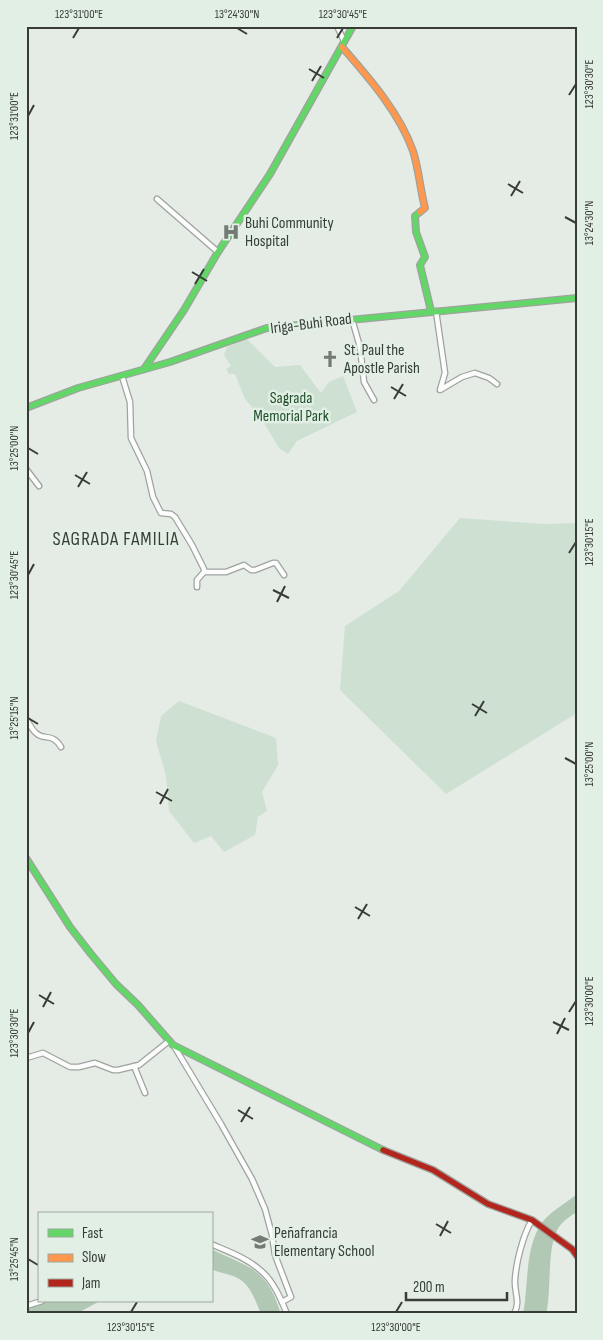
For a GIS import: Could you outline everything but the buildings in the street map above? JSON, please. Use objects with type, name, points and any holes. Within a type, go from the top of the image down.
[{"type":"street","points":[[337,26],[343,44],[402,126],[413,152],[425,208],[415,216],[416,232],[425,256],[420,265],[433,311],[445,369],[440,390],[462,377],[475,373],[489,378],[497,384]]},
{"type":"street","points":[[144,369],[184,310],[218,252],[270,174],[352,26]]},
{"type":"street","points":[[157,200],[218,252]]},
{"type":"street","name":"Iriga-Buhi Road","points":[[26,408],[78,388],[122,376],[267,328],[577,298]]},
{"type":"street","points":[[352,319],[360,347],[364,382],[374,400]]},
{"type":"street","points":[[122,376],[130,402],[131,438],[147,471],[156,504],[161,514],[171,514],[175,517],[192,545],[204,572]]},
{"type":"street","points":[[26,469],[38,486]]},
{"type":"street","points":[[197,587],[196,580],[204,572],[226,572],[244,565],[251,570],[255,570],[276,563],[284,575]]},
{"type":"street","points":[[26,719],[38,736],[53,738],[61,747]]},
{"type":"street","points":[[26,858],[91,954],[171,1043],[221,1124],[252,1179],[265,1209],[275,1255],[291,1297],[282,1302]]},
{"type":"street","points":[[26,1058],[43,1052],[73,1067],[95,1063],[113,1070],[138,1065],[171,1043]]},
{"type":"street","points":[[171,1043],[377,1148],[433,1170],[488,1204],[532,1220],[572,1249],[577,1256]]},
{"type":"street","points":[[134,1066],[145,1092]]},
{"type":"street","points":[[514,1314],[518,1305],[515,1280],[518,1263],[526,1230],[532,1220]]},
{"type":"street","points":[[212,1244],[260,1270],[270,1281],[282,1302],[286,1314]]},
{"type":"street","points":[[26,1306],[39,1302]]},
{"type":"green space","name":"Sagrada Memorial Park","points":[[246,338],[275,367],[300,365],[321,393],[329,382],[343,376],[357,412],[297,441],[288,454],[279,448],[261,418],[245,399],[235,374],[229,374],[226,369],[231,366],[224,355],[227,347]]},
{"type":"green space","points":[[460,518],[545,524],[577,523],[577,713],[446,794],[340,690],[345,626],[399,591]]},
{"type":"green space","points":[[179,701],[276,738],[278,765],[262,792],[267,811],[258,817],[255,835],[224,852],[211,836],[194,843],[169,811],[166,776],[156,741],[161,716]]},
{"type":"shaded area","points":[[577,1194],[577,1212],[559,1227],[552,1245],[546,1314],[523,1314],[528,1265],[533,1241],[544,1220]]},
{"type":"shaded area","points":[[212,1249],[247,1266],[263,1278],[276,1299],[281,1314],[261,1314],[250,1290],[236,1277],[212,1269]]},
{"type":"shaded area","points":[[44,1302],[98,1302],[76,1314],[26,1314],[26,1307]]},
{"type":"traffic: fast","points":[[144,369],[184,310],[218,252],[270,174],[353,26]]},
{"type":"traffic: fast","points":[[420,212],[415,216],[416,232],[425,257],[420,265],[431,311]]},
{"type":"traffic: fast","points":[[26,408],[78,388],[170,362],[267,328],[577,298]]},
{"type":"traffic: fast","points":[[26,858],[70,927],[91,954],[116,984],[138,1005],[173,1045],[383,1150]]},
{"type":"traffic: slow","points":[[342,47],[392,109],[407,137],[415,158],[425,208],[420,212]]},
{"type":"traffic: jam","points":[[383,1150],[433,1170],[488,1204],[532,1220],[572,1249],[577,1256]]},
{"type":"place","name":"Buhi Community Hospital","points":[[231,232]]},
{"type":"place","name":"St. Paul the Apostle Parish","points":[[330,359]]},
{"type":"place","name":"Peñafrancia Elementary School","points":[[260,1242]]},
{"type":"district","name":"SAGRADA FAMILIA","points":[[116,539]]}]
